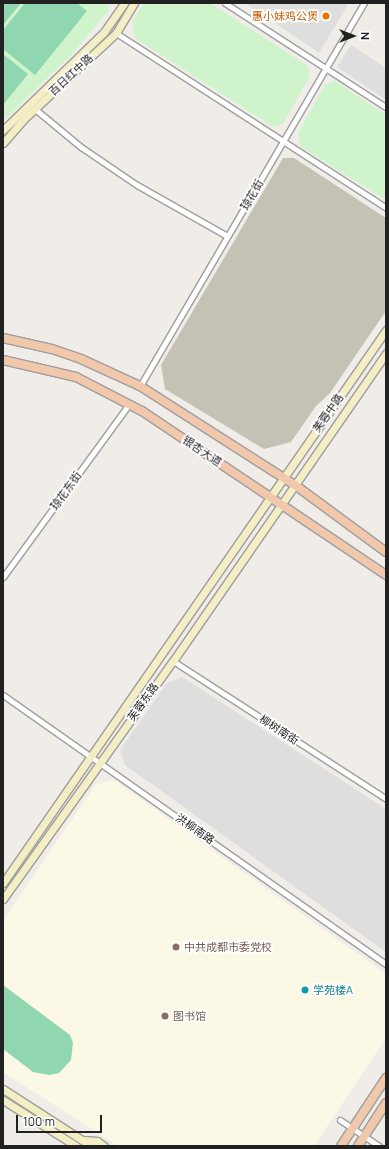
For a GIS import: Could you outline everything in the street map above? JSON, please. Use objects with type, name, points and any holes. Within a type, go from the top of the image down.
[{"type":"main road","name":"百日红中路","points":[[3,130],[104,32],[124,3]]},
{"type":"main road","name":"百日红中路","points":[[3,143],[35,109],[116,33],[134,3]]},
{"type":"main road","name":"芙蓉中路","points":[[269,496],[284,477],[386,330]]},
{"type":"main road","name":"银杏大道","points":[[3,338],[74,356],[140,386],[296,485],[386,552]]},
{"type":"main road","name":"芙蓉中路","points":[[282,505],[386,353]]},
{"type":"main road","name":"银杏大道","points":[[3,360],[76,377],[129,404],[386,575]]},
{"type":"main road","name":"芙蓉东路","points":[[3,883],[269,496]]},
{"type":"main road","name":"芙蓉东路","points":[[3,900],[282,505]]},
{"type":"main road","points":[[341,1146],[386,1078]]},
{"type":"main road","points":[[3,1089],[91,1146]]},
{"type":"main road","points":[[3,1100],[74,1146]]},
{"type":"main road","points":[[358,1146],[386,1103]]},
{"type":"main road","points":[[81,1139],[97,1141],[104,1146]]},
{"type":"street","points":[[225,3],[386,107]]},
{"type":"street","name":"琼花街","points":[[140,386],[364,3]]},
{"type":"street","points":[[116,33],[386,208]]},
{"type":"street","points":[[35,109],[81,147],[131,181],[227,236]]},
{"type":"street","name":"琼花东街","points":[[3,577],[129,404]]},
{"type":"street","name":"柳树南街","points":[[172,661],[386,799]]},
{"type":"street","name":"洪柳南路","points":[[3,695],[100,761],[386,964]]},
{"type":"street","points":[[340,1120],[379,1146]]},
{"type":"street","points":[[74,1146],[81,1139]]},
{"type":"shaded area","points":[[245,3],[349,3],[319,53]]},
{"type":"shaded area","points":[[351,45],[386,68],[386,100],[337,67]]},
{"type":"shaded area","points":[[283,158],[294,158],[386,218],[386,311],[330,393],[316,406],[291,442],[264,449],[165,389],[161,365]]},
{"type":"shaded area","points":[[182,677],[386,809],[386,952],[125,765],[120,750],[167,683]]},
{"type":"shaded area","name":"中共成都市委党校","points":[[114,780],[386,974],[386,1038],[314,1146],[118,1146],[3,1072],[3,921],[96,784]]},
{"type":"green space","points":[[3,3],[107,3],[109,10],[71,55],[3,121]]},
{"type":"green space","points":[[3,3],[21,3],[3,25]]},
{"type":"green space","points":[[25,3],[77,3],[87,11],[35,75],[3,49],[3,30]]},
{"type":"green space","points":[[144,3],[210,3],[308,66],[310,76],[283,124],[273,127],[135,38],[132,22]]},
{"type":"green space","points":[[3,54],[28,74],[3,105]]},
{"type":"green space","points":[[335,81],[386,115],[386,200],[301,147],[298,133],[325,85]]},
{"type":"green space","points":[[3,985],[70,1035],[73,1043],[71,1060],[59,1073],[50,1075],[33,1072],[3,1049]]},
{"type":"place","name":"惠小妹鸡公煲","points":[[326,16]]},
{"type":"place","name":"中共成都市委党校","points":[[176,947]]},
{"type":"place","name":"学苑楼A","points":[[305,990]]},
{"type":"place","name":"图书馆","points":[[165,1016]]}]
